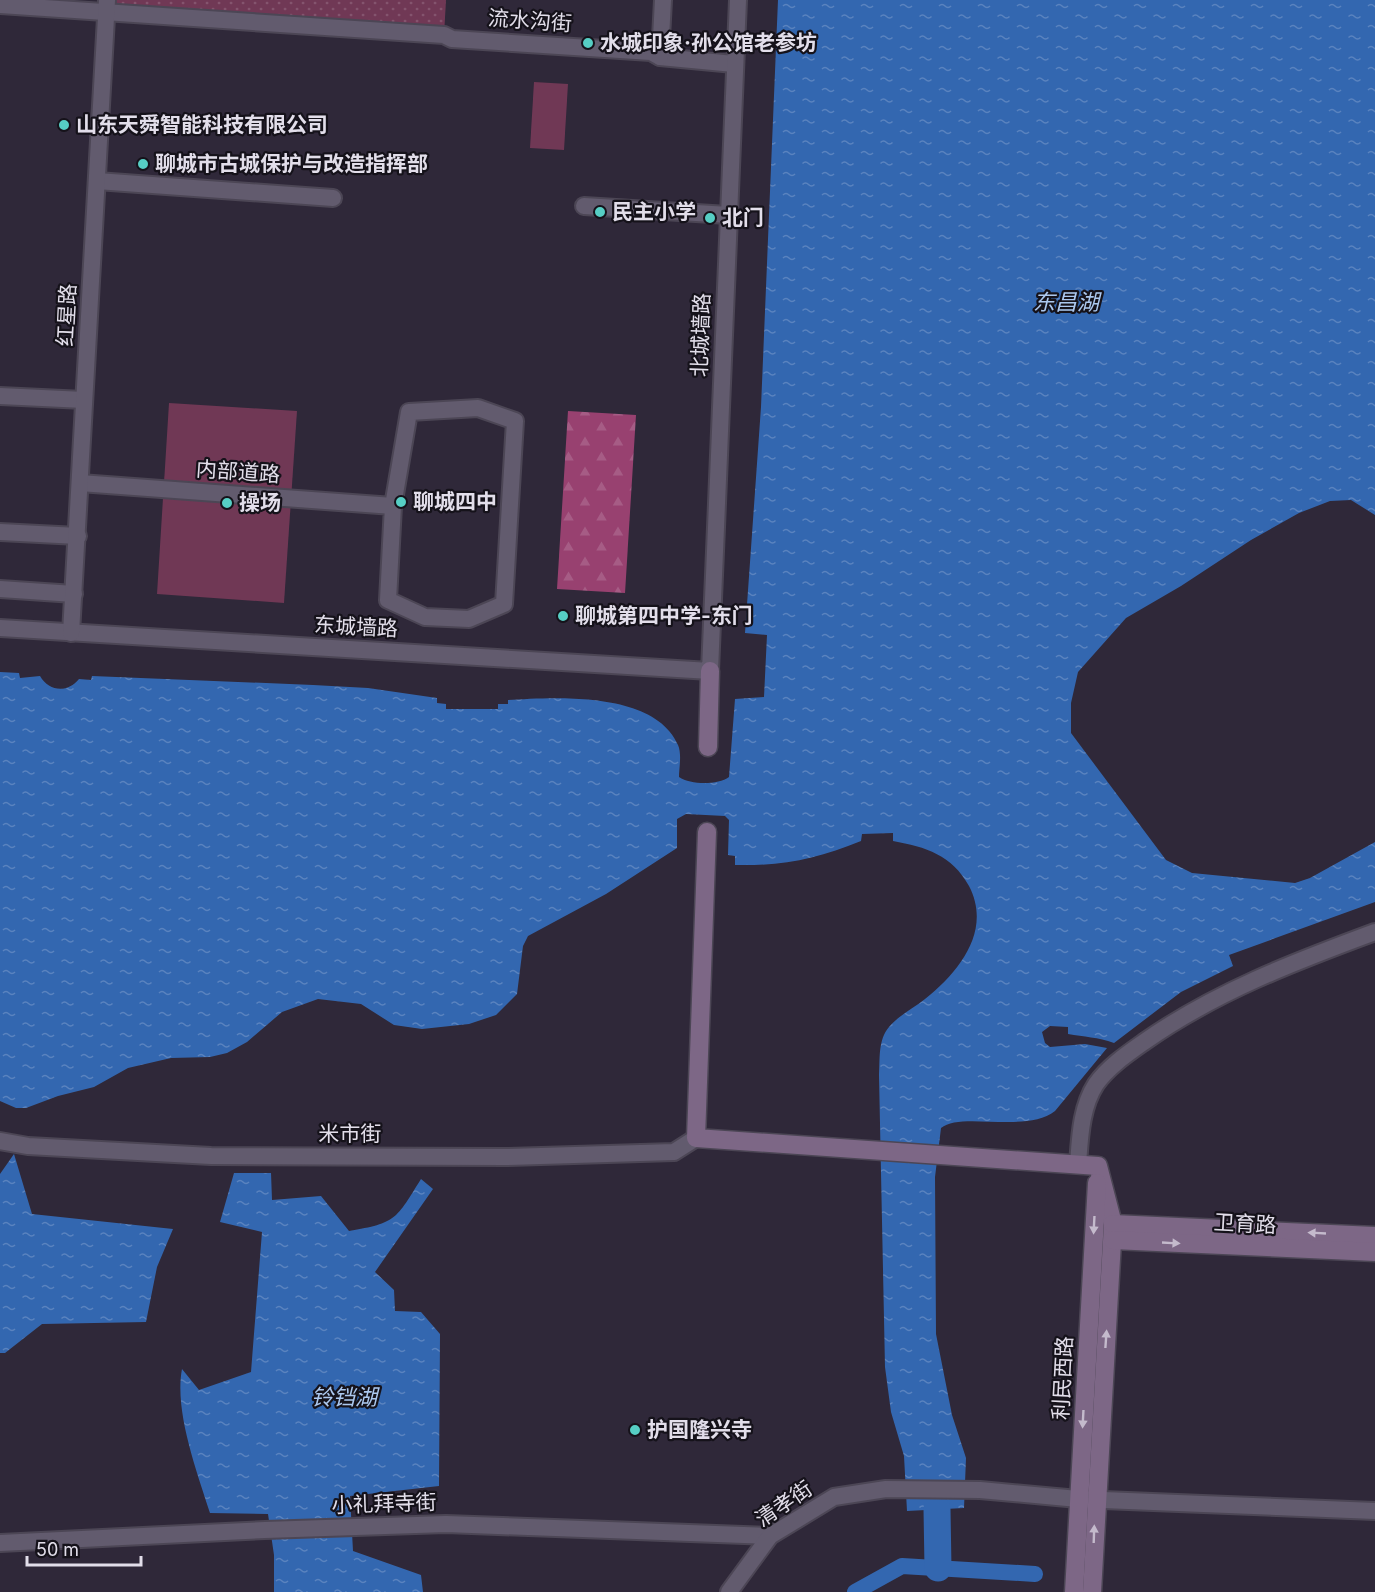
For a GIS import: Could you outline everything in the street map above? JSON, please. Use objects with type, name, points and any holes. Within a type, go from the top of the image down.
[{"type":"main road","points":[[708,747],[710,671]]},
{"type":"main road","points":[[707,832],[696,1138],[1098,1166]]},
{"type":"main road","name":"利民西路","points":[[1074,1592],[1087,1499],[1113,1232],[1098,1166]]},
{"type":"main road","name":"利民西路","points":[[1092,1592],[1087,1499],[1098,1166]]},
{"type":"main road","name":"卫育路","points":[[1113,1232],[1375,1236]]},
{"type":"main road","name":"卫育路","points":[[1113,1232],[1375,1252]]},
{"type":"street","points":[[660,57],[663,0]]},
{"type":"street","name":"北城墙路","points":[[710,671],[738,0]]},
{"type":"street","name":"流水沟街","points":[[0,5],[107,5],[651,52],[660,57],[734,64]]},
{"type":"street","name":"红星路","points":[[71,633],[107,5]]},
{"type":"street","points":[[97,182],[333,198]]},
{"type":"street","points":[[584,206],[728,214]]},
{"type":"street","points":[[0,396],[84,400]]},
{"type":"street","points":[[478,408],[515,421],[504,604],[469,619],[425,617],[388,600],[393,506],[409,412],[478,408]]},
{"type":"street","name":"内部道路","points":[[80,483],[393,506]]},
{"type":"street","points":[[0,532],[78,536]]},
{"type":"street","points":[[0,589],[74,594]]},
{"type":"street","name":"东城墙路","points":[[0,628],[710,671]]},
{"type":"street","points":[[1078,1164],[1082,1125],[1091,1094],[1104,1075],[1130,1053],[1174,1021],[1220,994],[1267,973],[1375,932]]},
{"type":"street","name":"米市街","points":[[0,1141],[28,1146],[211,1156],[508,1156],[674,1152],[696,1138]]},
{"type":"street","name":"清孝街","points":[[729,1592],[770,1536],[834,1497],[886,1489],[980,1490],[1087,1499],[1375,1511]]},
{"type":"street","name":"小礼拜寺街","points":[[0,1543],[446,1524],[770,1536]]},
{"type":"shaded area","points":[[108,0],[446,0],[444,35],[107,10]]},
{"type":"shaded area","points":[[534,82],[568,84],[564,150],[530,148]]},
{"type":"shaded area","name":"操场","points":[[169,403],[297,411],[284,603],[157,594]]},
{"type":"green space","points":[[568,411],[636,415],[625,593],[557,589]]},
{"type":"water","name":"东昌湖","points":[[778,0],[1375,0],[1375,515],[1351,500],[1330,501],[1299,513],[1251,540],[1181,586],[1126,618],[1078,672],[1071,703],[1071,733],[1166,860],[1192,873],[1295,883],[1310,878],[1375,842],[1375,902],[1229,955],[1233,966],[1181,992],[1114,1043],[1068,1034],[1068,1027],[1050,1026],[1042,1032],[1045,1043],[1050,1047],[1085,1044],[1107,1048],[1055,1111],[1042,1118],[1027,1121],[963,1121],[950,1123],[941,1128],[935,1177],[936,1334],[952,1415],[966,1458],[964,1508],[907,1511],[904,1456],[891,1412],[885,1367],[879,1075],[881,1043],[885,1032],[897,1019],[921,1002],[950,976],[969,948],[977,918],[975,902],[969,886],[955,867],[937,854],[893,841],[893,833],[862,834],[861,841],[800,860],[735,865],[735,856],[728,855],[729,820],[725,816],[686,814],[677,819],[677,848],[606,894],[528,936],[523,946],[517,994],[496,1015],[469,1024],[422,1029],[394,1025],[361,1004],[318,999],[282,1012],[247,1042],[227,1053],[210,1057],[171,1058],[128,1068],[94,1087],[58,1096],[26,1108],[16,1108],[0,1101],[0,672],[19,673],[20,678],[40,676],[48,685],[59,689],[70,687],[79,679],[91,680],[92,676],[368,688],[437,698],[437,703],[446,704],[446,709],[498,709],[498,704],[508,704],[508,700],[552,698],[602,701],[627,706],[648,715],[666,727],[678,745],[679,777],[684,780],[704,783],[718,782],[729,777],[735,699],[764,697],[767,635],[745,633],[761,407]]},
{"type":"water","points":[[14,1154],[32,1214],[173,1229],[157,1267],[146,1322],[42,1324],[5,1353],[0,1353],[0,1174]]},
{"type":"water","name":"铃铛湖","points":[[234,1173],[271,1173],[272,1200],[321,1196],[349,1231],[377,1225],[394,1217],[421,1179],[433,1189],[375,1272],[394,1290],[395,1311],[421,1312],[440,1334],[439,1486],[350,1496],[353,1551],[421,1575],[423,1592],[274,1592],[274,1555],[268,1514],[210,1513],[188,1441],[180,1386],[182,1369],[199,1390],[251,1372],[262,1232],[220,1222]]},
{"type":"waterway","points":[[937,1509],[938,1568]]},
{"type":"waterway","points":[[855,1592],[902,1566],[1035,1574]]},
{"type":"place","name":"水城印象·孙公馆老参坊","points":[[588,43]]},
{"type":"place","name":"山东天舜智能科技有限公司","points":[[64,125]]},
{"type":"place","name":"聊城市古城保护与改造指挥部","points":[[143,164]]},
{"type":"place","name":"民主小学","points":[[600,212]]},
{"type":"place","name":"北门","points":[[710,218]]},
{"type":"place","name":"聊城四中","points":[[401,502]]},
{"type":"place","name":"操场","points":[[227,503]]},
{"type":"place","name":"聊城第四中学-东门","points":[[563,616]]},
{"type":"place","name":"护国隆兴寺","points":[[635,1430]]}]
